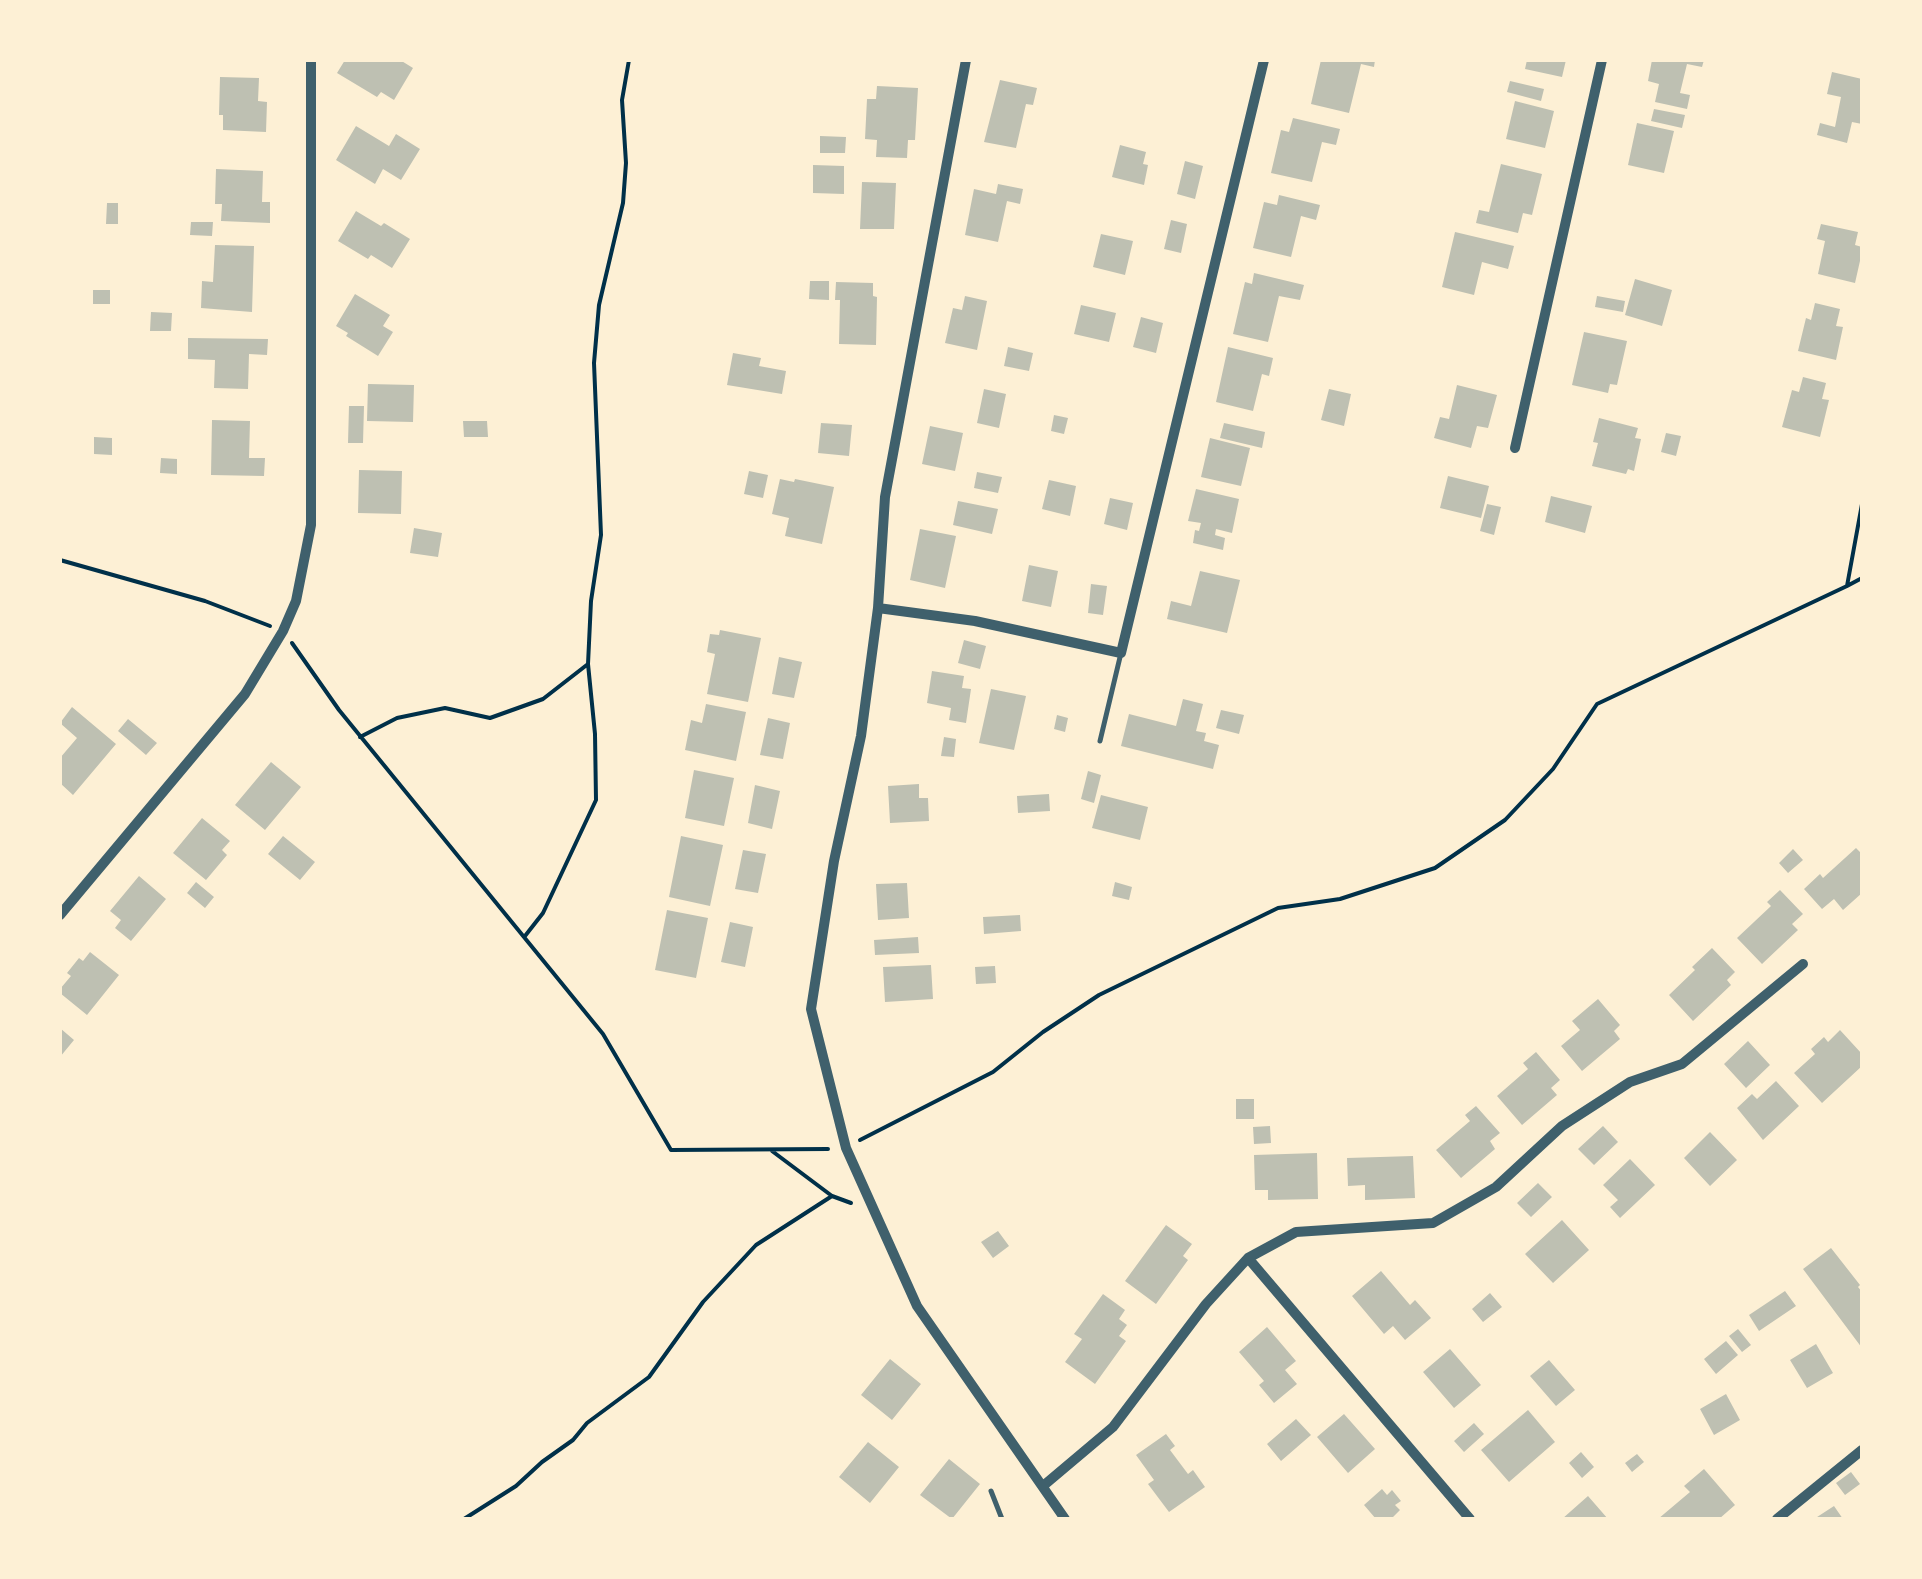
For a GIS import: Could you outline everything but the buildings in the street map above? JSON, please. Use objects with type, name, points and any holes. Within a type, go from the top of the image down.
[{"type":"street","points":[[60,915],[244,694],[283,632],[296,601],[311,525],[312,60]]},
{"type":"street","points":[[966,60],[885,497],[878,608],[862,736],[834,861],[811,1009],[846,1148],[916,1306],[1065,1519]]},
{"type":"street","points":[[878,608],[974,621],[1121,653],[1264,60]]},
{"type":"street","points":[[1516,448],[1602,60]]},
{"type":"street","points":[[1043,1486],[1113,1427],[1206,1304],[1248,1258],[1296,1232],[1433,1223],[1496,1188],[1562,1126],[1616,1090],[1682,1064],[1802,964]]},
{"type":"street","points":[[1248,1258],[1470,1519]]},
{"type":"street","points":[[1777,1519],[1862,1450]]},
{"type":"lane","points":[[1100,741],[1121,653]]},
{"type":"lane","points":[[991,1491],[1002,1519]]},
{"type":"path","points":[[525,936],[542,913],[596,800],[588,664],[601,536],[596,344],[599,305],[623,203],[626,163],[622,100],[628,60]]},
{"type":"path","points":[[1847,586],[1862,504]]},
{"type":"path","points":[[60,560],[205,600],[283,632],[360,736],[602,1034],[671,1150],[846,1148],[993,1072],[1099,995],[1278,908],[1340,900],[1435,868],[1504,820],[1553,770],[1597,704],[1862,578]]},
{"type":"path","points":[[360,736],[397,718],[446,708],[490,718],[543,699],[588,664]]},
{"type":"path","points":[[772,1151],[832,1196],[873,1208]]},
{"type":"path","points":[[464,1519],[516,1486],[573,1440],[587,1423],[649,1377],[703,1302],[756,1244],[832,1196]]}]
